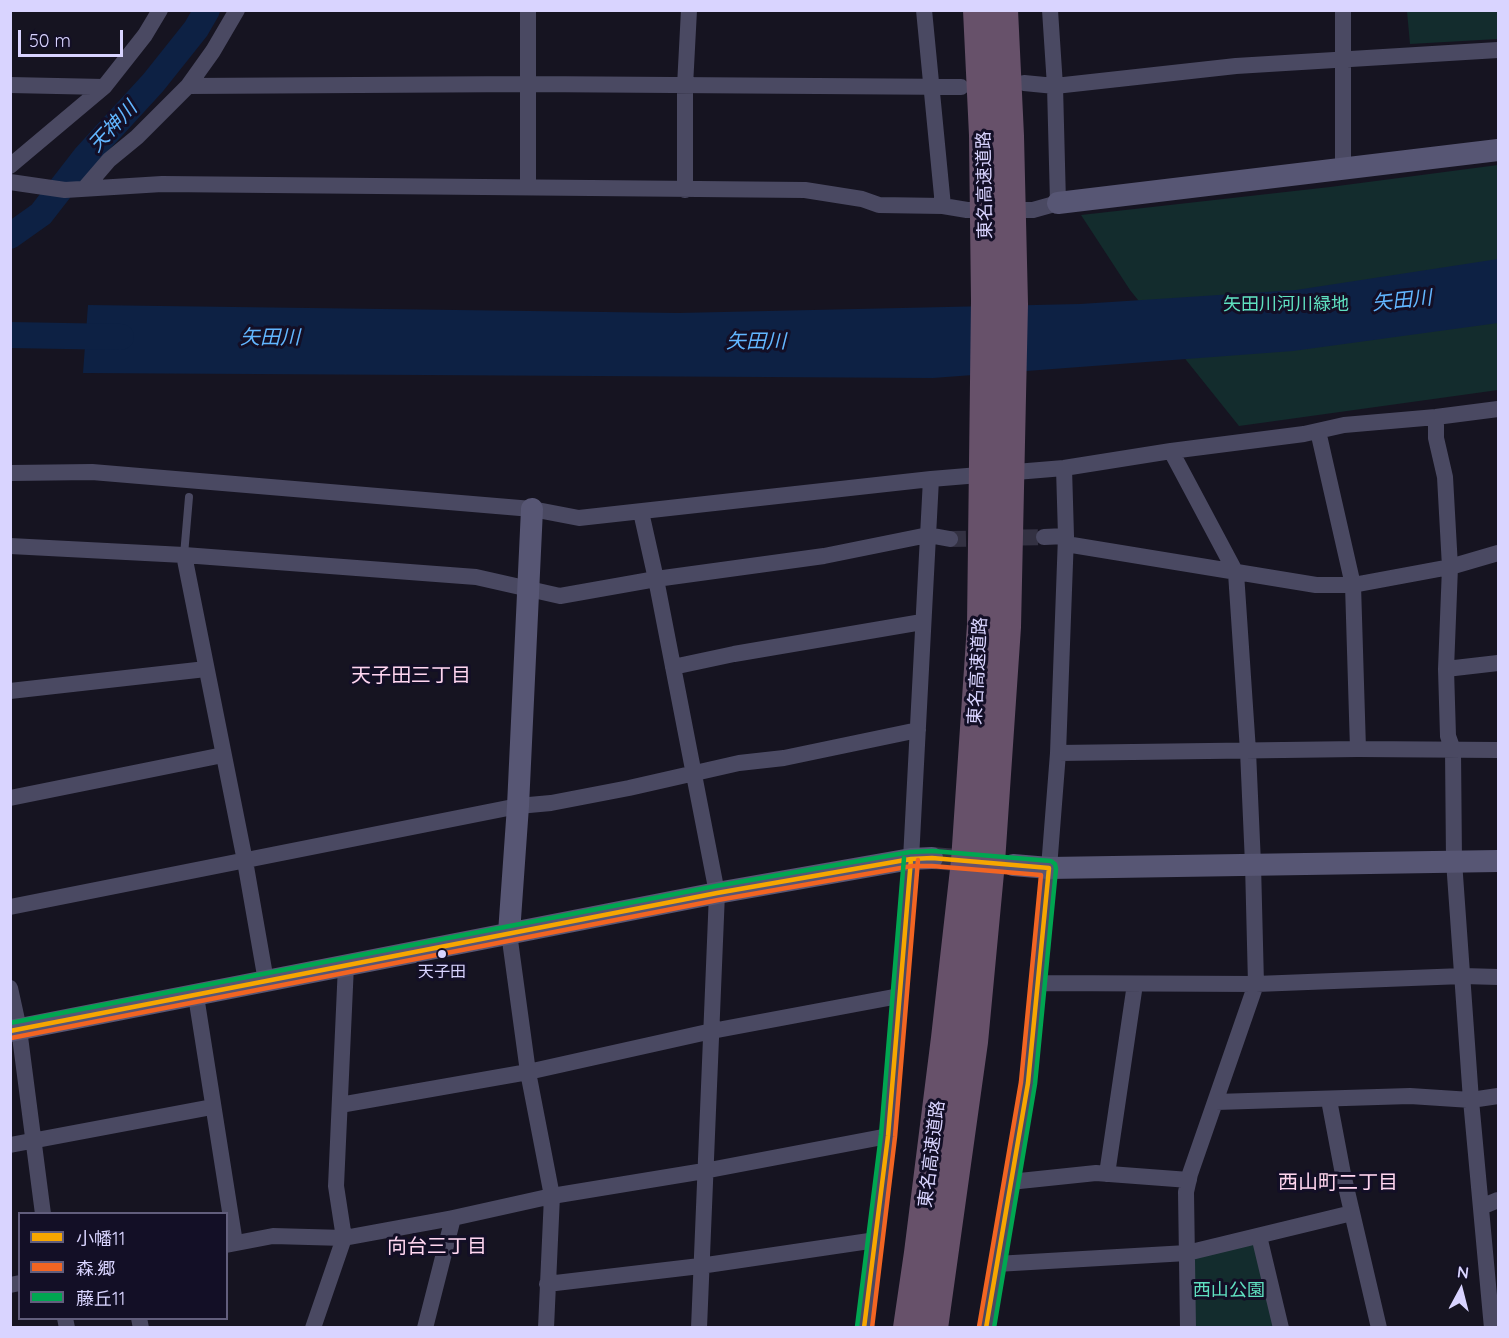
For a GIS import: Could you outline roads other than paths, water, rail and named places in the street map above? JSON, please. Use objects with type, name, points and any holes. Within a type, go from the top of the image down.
[{"type":"highway","name":"東名高速道路","points":[[908,1328],[936,1118],[966,861],[982,625],[1013,304],[998,185],[984,135],[978,10]]},
{"type":"highway","name":"東名高速道路","points":[[998,185],[1003,10]]},
{"type":"highway","name":"東名高速道路","points":[[933,1328],[973,1042],[987,896],[1006,627],[996,480]]},
{"type":"street","points":[[10,166],[104,87],[145,35],[160,10]]},
{"type":"street","points":[[84,189],[109,160],[137,137],[188,86],[213,51],[237,10]]},
{"type":"street","points":[[528,10],[528,187]]},
{"type":"street","points":[[685,190],[685,86],[689,10]]},
{"type":"street","points":[[924,10],[944,206]]},
{"type":"street","points":[[1050,10],[1058,202]]},
{"type":"street","points":[[1343,10],[1343,169]]},
{"type":"street","points":[[1024,83],[1054,86],[1236,66],[1498,50]]},
{"type":"street","points":[[188,86],[529,84],[961,87]]},
{"type":"street","points":[[10,85],[104,87]]},
{"type":"street","points":[[10,182],[65,190],[162,184],[805,190],[862,199],[879,205],[944,206],[968,210],[1033,210],[1058,202],[1498,150]]},
{"type":"street","points":[[10,473],[92,472],[532,509],[579,518],[931,478],[1064,468],[1318,431],[1344,425],[1498,409]]},
{"type":"street","points":[[1436,417],[1436,438],[1444,477],[1450,567],[1446,669],[1448,736],[1453,750],[1454,861],[1480,1207],[1492,1328]]},
{"type":"street","points":[[1318,431],[1353,585],[1358,749]]},
{"type":"street","points":[[1171,451],[1236,573],[1248,751],[1256,984],[1186,1192],[1188,1328]]},
{"type":"street","points":[[986,1328],[1028,1083],[1038,983],[1058,753],[1066,540],[1064,468]]},
{"type":"street","points":[[864,1328],[888,1136],[899,996],[922,858],[918,730],[931,478]]},
{"type":"street","points":[[532,509],[518,806],[509,933],[528,1072],[552,1196],[546,1328]]},
{"type":"street","points":[[641,512],[717,893],[699,1328]]},
{"type":"street","points":[[10,546],[184,555],[476,577],[560,596],[656,579],[824,556],[928,535],[950,539]]},
{"type":"street","points":[[1044,537],[1236,573],[1316,585],[1353,585],[1450,567],[1498,553]]},
{"type":"street","points":[[184,555],[245,861],[266,981]]},
{"type":"street","points":[[673,667],[922,622]]},
{"type":"street","points":[[1446,669],[1498,663]]},
{"type":"street","points":[[10,691],[206,669]]},
{"type":"street","points":[[10,907],[518,806],[551,803],[739,763],[784,758],[918,730]]},
{"type":"street","points":[[1058,753],[1358,749],[1498,750]]},
{"type":"street","points":[[10,798],[223,756]]},
{"type":"street","points":[[15,1030],[717,893],[922,858]]},
{"type":"street","points":[[1013,865],[1048,868],[1498,861]]},
{"type":"street","points":[[313,1328],[344,1238],[336,1186],[346,965]]},
{"type":"street","points":[[1038,983],[1256,984],[1463,976],[1498,978]]},
{"type":"street","points":[[1107,1174],[1134,984]]},
{"type":"street","points":[[10,988],[44,1212]]},
{"type":"street","points":[[196,996],[227,1212]]},
{"type":"street","points":[[340,1105],[528,1072],[712,1031],[899,996]]},
{"type":"street","points":[[1216,1102],[1410,1096],[1472,1100],[1498,1096]]},
{"type":"street","points":[[1329,1100],[1379,1328]]},
{"type":"street","points":[[10,1145],[212,1107]]},
{"type":"street","points":[[228,1222],[231,1244],[273,1236],[344,1238],[453,1218],[552,1196],[704,1171],[888,1136]]},
{"type":"street","points":[[1011,1182],[1096,1173],[1189,1180]]},
{"type":"street","points":[[1480,1207],[1498,1200]]},
{"type":"street","points":[[996,1264],[1187,1253],[1352,1213]]},
{"type":"street","points":[[425,1328],[453,1218]]},
{"type":"street","points":[[1259,1236],[1281,1328]]},
{"type":"street","points":[[547,1284],[700,1266],[876,1240]]},
{"type":"lane","points":[[184,555],[189,497]]},
{"type":"water","points":[[1498,259],[1498,323],[1293,351],[933,378],[83,373],[88,305],[678,313],[1080,304],[1296,290]]},
{"type":"waterway","name":"天神川","points":[[10,236],[41,214],[86,156],[153,83],[196,29],[207,10]]},
{"type":"waterway","name":"矢田川","points":[[10,335],[121,337]]},
{"type":"tunnel","points":[[950,539],[1044,537]]},
{"type":"tunnel","points":[[932,858],[981,862]]},
{"type":"place","name":"天子田","points":[[442,954]]},
{"type":"district","name":"天子田三丁目","points":[[411,676]]},
{"type":"district","name":"西山町二丁目","points":[[1338,1183]]},
{"type":"district","name":"向台三丁目","points":[[437,1247]]},
{"type":"park label","name":"矢田川河川緑地","points":[[1286,305]]},
{"type":"park label","name":"西山公園","points":[[1229,1291]]}]
